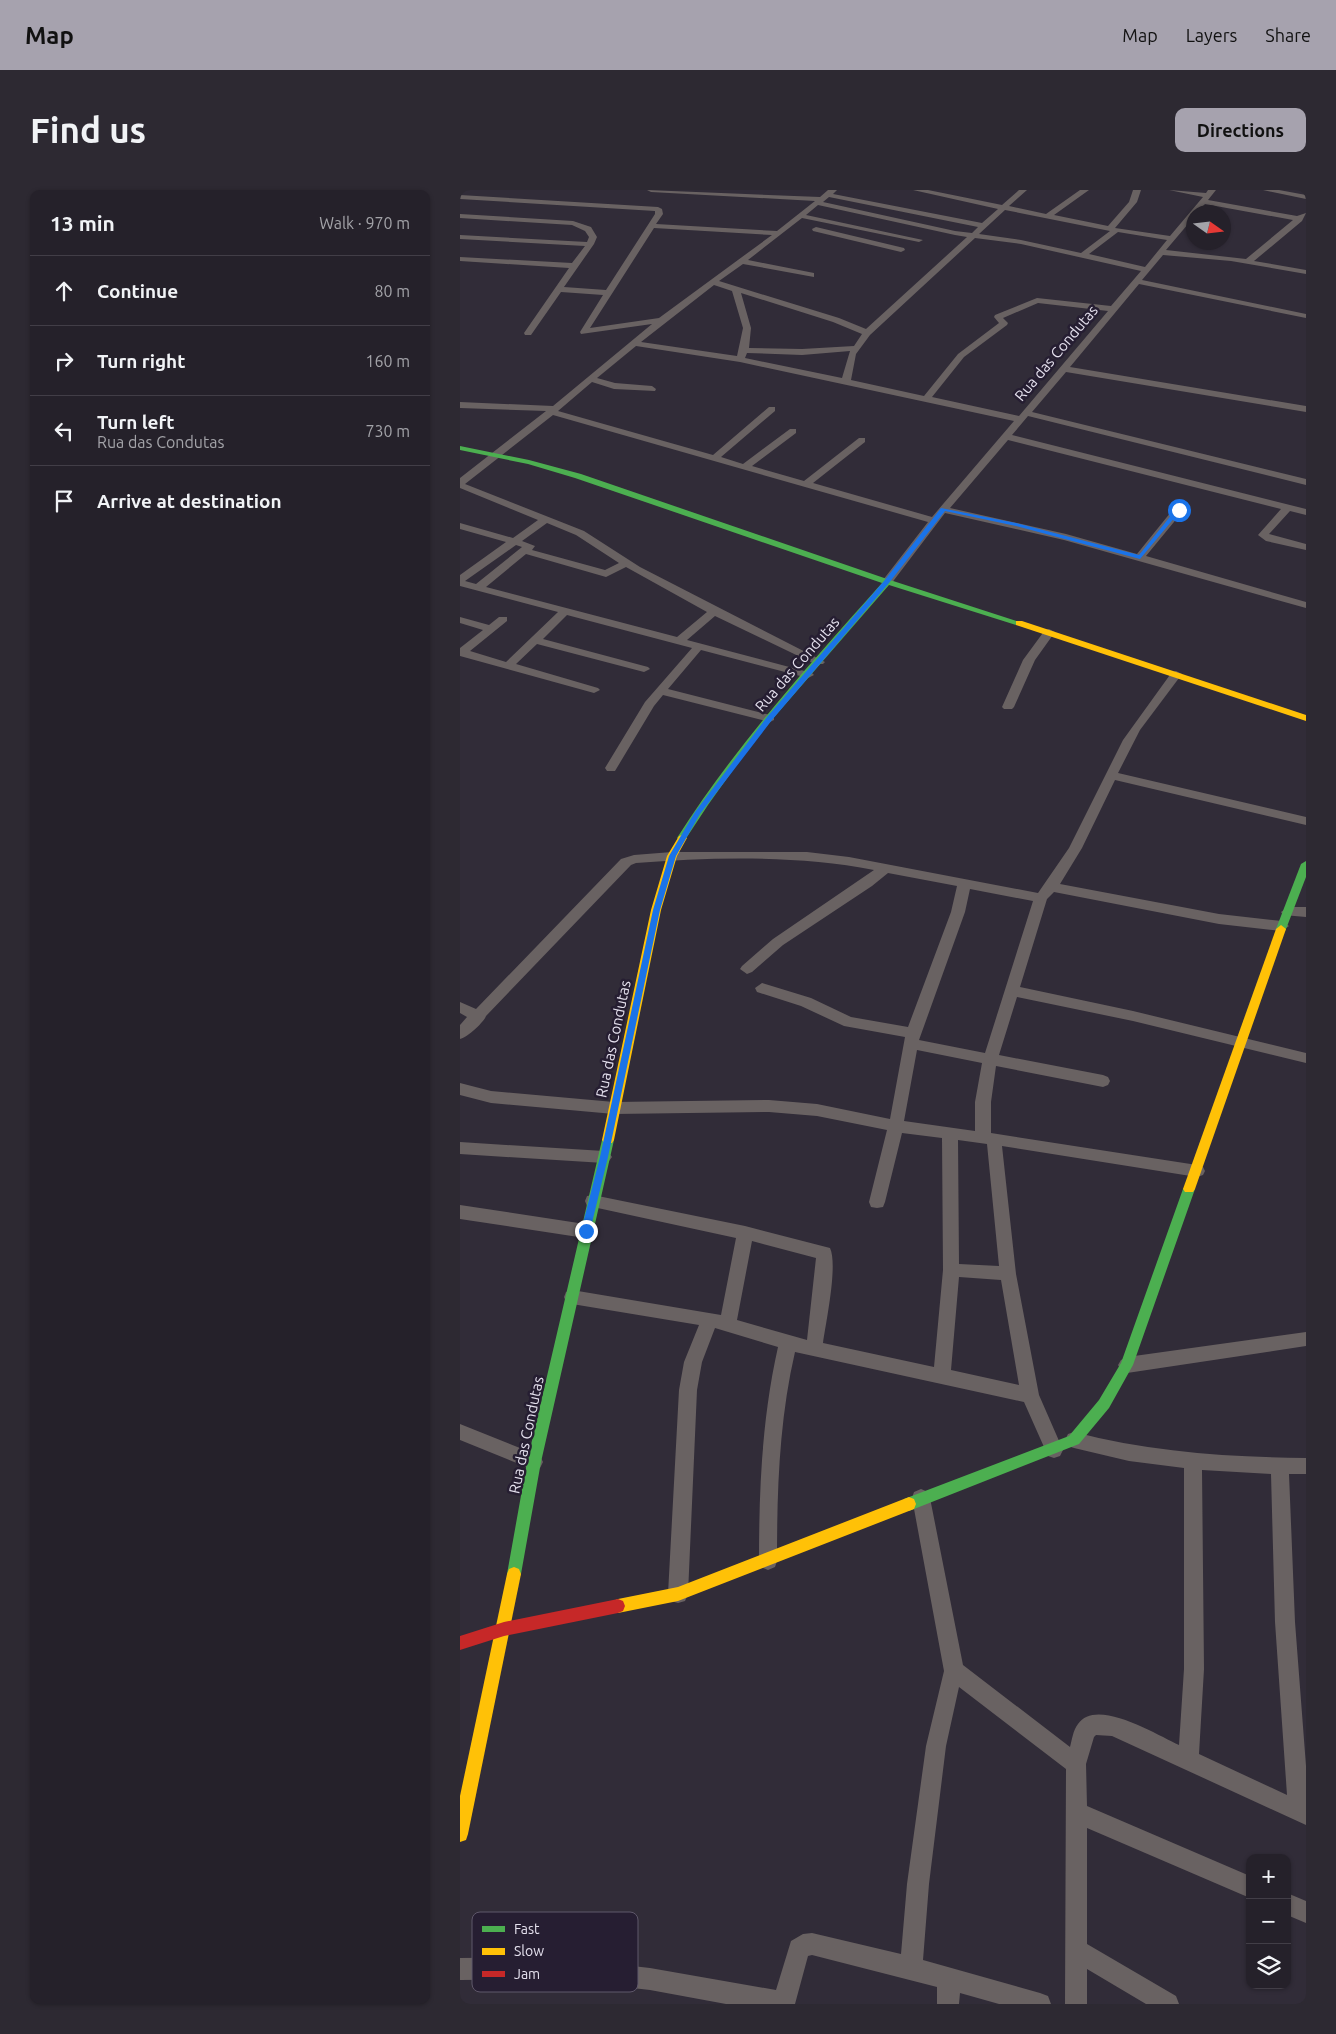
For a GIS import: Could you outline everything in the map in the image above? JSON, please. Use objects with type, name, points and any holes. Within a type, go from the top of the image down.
[{"type":"street","points":[[651,190],[827,195],[987,224]]},
{"type":"street","points":[[917,190],[1113,230],[1171,238]]},
{"type":"street","points":[[846,381],[850,358],[867,333],[1023,190]]},
{"type":"street","points":[[1047,217],[1084,190]]},
{"type":"street","points":[[1083,255],[1113,230],[1133,202],[1137,190]]},
{"type":"street","points":[[1172,190],[1207,196],[1299,219]]},
{"type":"street","points":[[1267,190],[1306,197]]},
{"type":"street","points":[[819,662],[714,611],[627,563],[580,534],[460,484],[553,411],[663,319],[793,223],[827,195]]},
{"type":"street","points":[[827,195],[975,236],[1083,255],[1145,269]]},
{"type":"street","name":"Rua das Condutas","points":[[460,1834],[504,1629],[534,1462],[604,1157],[656,910],[672,856],[697,813],[770,718],[886,582],[943,509],[1064,369],[1207,196]]},
{"type":"street","points":[[460,197],[658,209],[659,214],[584,332],[663,319]]},
{"type":"street","points":[[1249,261],[1306,213]]},
{"type":"street","points":[[460,216],[573,224],[582,226],[592,232],[593,236],[590,244],[528,333]]},
{"type":"street","points":[[801,216],[919,240]]},
{"type":"street","points":[[793,223],[902,250]]},
{"type":"street","points":[[651,226],[779,233]]},
{"type":"street","points":[[460,237],[590,244]]},
{"type":"street","points":[[1160,252],[1249,261],[1306,272]]},
{"type":"street","points":[[460,259],[575,266]]},
{"type":"street","points":[[742,261],[811,275]]},
{"type":"street","points":[[1136,281],[1302,315],[1306,304]]},
{"type":"street","points":[[712,282],[836,320],[867,333]]},
{"type":"street","points":[[736,289],[737,300],[748,325],[744,350],[740,359]]},
{"type":"street","points":[[558,290],[610,293]]},
{"type":"street","points":[[927,398],[955,360],[983,335],[1004,323],[998,317],[1037,300],[1112,310]]},
{"type":"street","points":[[634,343],[740,359],[1022,416],[1306,482]]},
{"type":"street","points":[[744,350],[802,352],[855,348]]},
{"type":"street","points":[[1064,369],[1306,409]]},
{"type":"street","points":[[591,379],[620,387],[652,390]]},
{"type":"street","points":[[460,405],[553,411],[934,521]]},
{"type":"street","points":[[715,458],[772,409]]},
{"type":"street","points":[[746,466],[794,430]]},
{"type":"street","points":[[1005,436],[1306,512]]},
{"type":"street","points":[[806,484],[862,440]]},
{"type":"street","points":[[463,451],[496,455],[578,476],[886,582],[1049,632],[1306,718]]},
{"type":"street","points":[[1288,507],[1264,535],[1270,539],[1306,547]]},
{"type":"street","points":[[943,509],[1025,526],[1306,605]]},
{"type":"street","points":[[1140,557],[1179,510]]},
{"type":"street","points":[[460,582],[513,540],[546,519]]},
{"type":"street","points":[[460,526],[513,540],[530,547],[478,587]]},
{"type":"street","points":[[525,551],[606,574],[627,563]]},
{"type":"street","points":[[460,582],[808,675]]},
{"type":"street","points":[[509,665],[566,611]]},
{"type":"street","points":[[679,641],[714,611]]},
{"type":"street","points":[[461,652],[503,619]]},
{"type":"street","points":[[460,620],[492,629]]},
{"type":"street","points":[[1008,707],[1029,660],[1049,632]]},
{"type":"street","points":[[534,640],[644,669]]},
{"type":"street","points":[[611,768],[635,725],[698,646]]},
{"type":"street","points":[[461,652],[594,690]]},
{"type":"street","points":[[1054,1450],[1030,1395],[1008,1274],[983,1102],[990,1060],[1041,898],[1052,887],[1124,749],[1149,708],[1176,674]]},
{"type":"street","points":[[662,691],[770,718]]},
{"type":"street","points":[[1111,775],[1306,821]]},
{"type":"street","points":[[460,1034],[479,1017],[626,862],[634,858],[672,856],[807,856],[885,868],[1041,898]]},
{"type":"street","points":[[460,1643],[504,1629],[678,1594],[768,1561],[921,1498],[1054,1450],[1074,1440],[1104,1404],[1127,1365],[1282,926],[1306,864]]},
{"type":"street","points":[[747,969],[778,942],[867,883],[885,868]]},
{"type":"street","points":[[877,1202],[896,1126],[913,1038],[958,912],[964,884]]},
{"type":"street","points":[[1052,887],[1219,919],[1282,926]]},
{"type":"street","points":[[1288,912],[1306,912]]},
{"type":"street","points":[[762,988],[806,1002],[849,1022],[990,1060],[1103,1081]]},
{"type":"street","points":[[1013,991],[1133,1016],[1306,1058]]},
{"type":"street","points":[[460,1007],[479,1017]]},
{"type":"street","points":[[460,1090],[491,1097],[614,1108],[794,1108],[840,1114],[896,1126],[988,1138],[1197,1171]]},
{"type":"street","points":[[942,1377],[951,1270],[950,1134]]},
{"type":"street","points":[[460,1148],[604,1157]]},
{"type":"street","points":[[593,1202],[745,1233],[824,1252],[824,1274],[814,1348]]},
{"type":"street","points":[[460,1212],[586,1231]]},
{"type":"street","points":[[728,1324],[745,1233]]},
{"type":"street","points":[[951,1270],[1008,1274]]},
{"type":"street","points":[[572,1297],[710,1319],[788,1343],[1030,1395]]},
{"type":"street","points":[[678,1594],[688,1390],[694,1362],[710,1319]]},
{"type":"street","points":[[1127,1365],[1306,1339]]},
{"type":"street","points":[[768,1561],[773,1417],[778,1379],[788,1343]]},
{"type":"street","points":[[460,1432],[534,1462]]},
{"type":"street","points":[[1074,1440],[1101,1448],[1194,1460],[1306,1466]]},
{"type":"street","points":[[1188,1760],[1194,1669],[1194,1460]]},
{"type":"street","points":[[1076,2004],[1076,1764],[1085,1731],[1094,1724],[1113,1726],[1302,1812],[1285,1622],[1280,1466]]},
{"type":"street","points":[[911,1968],[918,1884],[936,1746],[945,1702],[954,1671],[921,1498]]},
{"type":"street","points":[[954,1671],[1076,1764]]},
{"type":"street","points":[[1076,1812],[1246,1885]]},
{"type":"street","points":[[1291,1906],[1306,1912]]},
{"type":"street","points":[[638,1978],[783,2003],[799,1949],[812,1944],[911,1968],[1040,2004]]},
{"type":"street","points":[[1077,1951],[1168,2004]]},
{"type":"street","points":[[948,2004],[949,1979]]},
{"type":"traffic: fast","points":[[460,448],[529,462],[578,476],[887,582],[1019,623]]},
{"type":"traffic: fast","points":[[682,838],[704,803],[752,737],[887,582]]},
{"type":"traffic: fast","points":[[1281,929],[1306,864]]},
{"type":"traffic: fast","points":[[514,1574],[534,1462],[608,1140]]},
{"type":"traffic: fast","points":[[909,1504],[1074,1440],[1104,1404],[1127,1365],[1189,1189]]},
{"type":"traffic: slow","points":[[1019,623],[1306,718]]},
{"type":"traffic: slow","points":[[608,1140],[656,910],[672,856],[682,838]]},
{"type":"traffic: slow","points":[[1189,1189],[1281,929]]},
{"type":"traffic: slow","points":[[618,1606],[678,1594],[909,1504]]},
{"type":"traffic: slow","points":[[460,1834],[514,1574]]},
{"type":"traffic: jam","points":[[460,1643],[504,1629],[618,1606]]},
{"type":"route","points":[[586,1231],[604,1157],[656,910],[672,856],[697,813],[725,774],[770,718],[886,582],[943,509],[1016,524],[1140,557],[1179,510]]}]
